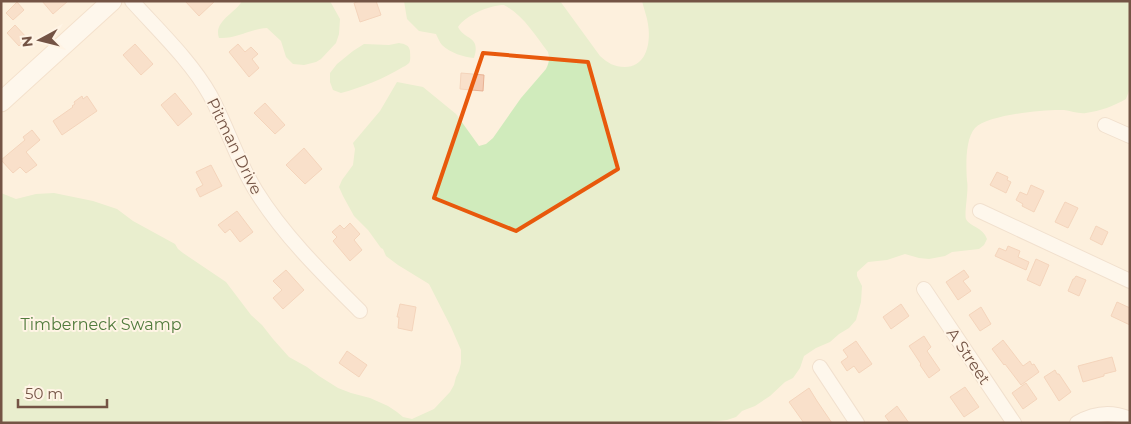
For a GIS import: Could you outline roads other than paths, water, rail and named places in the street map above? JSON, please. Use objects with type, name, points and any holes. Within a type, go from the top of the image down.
[{"type":"street","points":[[1,102],[112,1]]},
{"type":"street","name":"Pitman Drive","points":[[132,1],[185,60],[208,91],[250,181],[276,218],[291,238],[360,311]]},
{"type":"street","points":[[1105,125],[1130,136]]},
{"type":"street","points":[[980,212],[1130,281]]},
{"type":"street","name":"A Street","points":[[924,289],[1014,423]]},
{"type":"street","points":[[820,368],[857,423]]},
{"type":"street","points":[[1077,423],[1091,416],[1106,414],[1130,419]]},
{"type":"park label","name":"Timberneck Swamp","points":[[101,324]]}]
